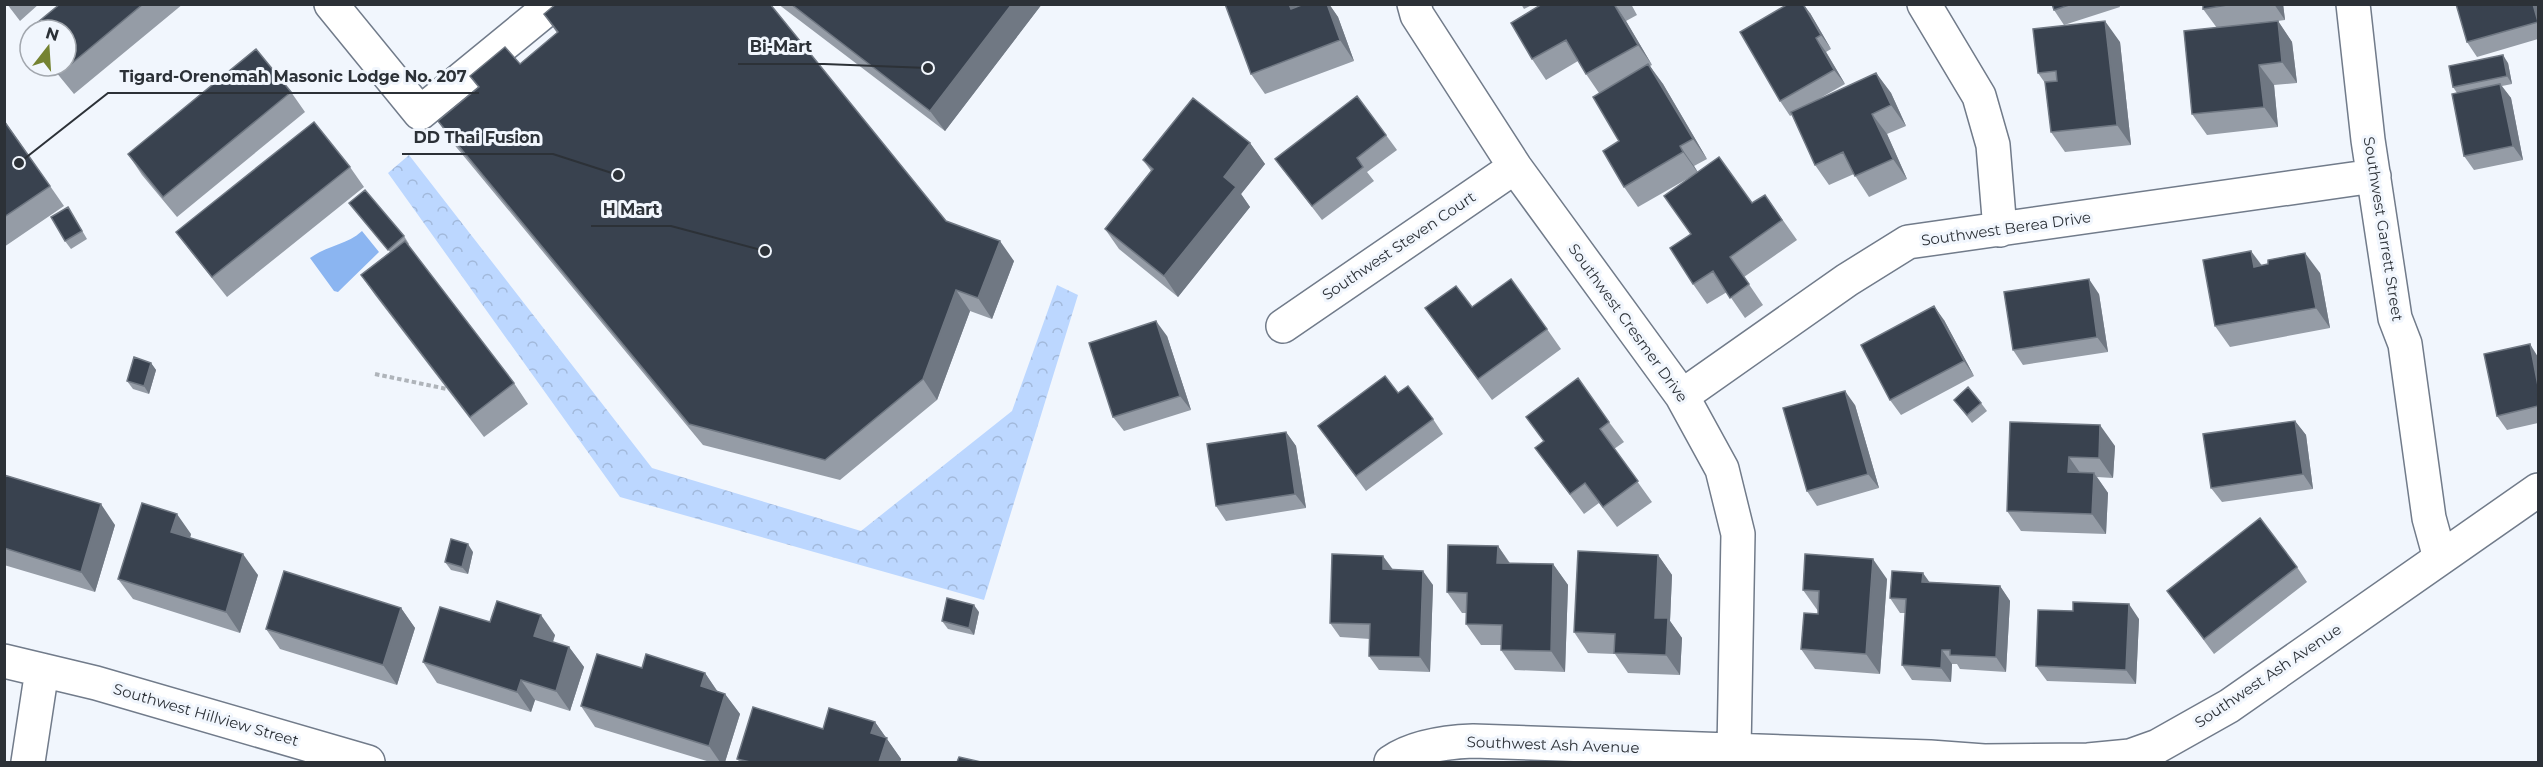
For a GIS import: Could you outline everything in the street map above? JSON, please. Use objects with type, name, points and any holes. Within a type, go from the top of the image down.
[{"type":"street","points":[[331,4],[420,113],[553,4]]},
{"type":"street","name":"Southwest Cresmer Drive","points":[[1414,4],[1418,15],[1515,167],[1682,396],[1722,469],[1738,534],[1734,750]]},
{"type":"street","points":[[1924,4],[1979,96],[1993,145],[2000,230]]},
{"type":"street","name":"Southwest Garrett Street","points":[[2353,4],[2374,176],[2395,318],[2405,344],[2429,518],[2440,558]]},
{"type":"street","name":"Southwest Steven Court","points":[[1282,326],[1515,167]]},
{"type":"street","name":"Southwest Berea Drive","points":[[1682,396],[1846,280],[1908,242],[2374,176]]},
{"type":"street","name":"Southwest Ash Avenue","points":[[1391,762],[1426,747],[1450,742],[1734,750],[1984,762],[2039,759],[2088,760],[2130,756],[2158,746],[2229,706],[2538,490]]},
{"type":"street","name":"Southwest Hillview Street","points":[[4,661],[96,683],[368,762]]},
{"type":"street","points":[[28,762],[42,670]]},
{"type":"path","points":[[375,374],[447,388]]},
{"type":"green space","points":[[409,155],[652,468],[861,531],[1012,411],[1057,285],[1078,295],[984,600],[620,497],[388,173]]},
{"type":"shaded area","points":[[362,231],[379,252],[338,292],[334,291],[310,258]]},
{"type":"building","points":[[60,4],[143,4],[78,58],[78,18],[43,18]]},
{"type":"building","points":[[556,4],[770,4],[946,221],[1000,241],[978,298],[956,290],[923,379],[825,460],[689,424],[438,121],[479,87],[470,76],[505,47],[520,64],[558,32],[544,14]]},
{"type":"building","points":[[791,4],[1012,4],[930,111]]},
{"type":"building","points":[[1225,4],[1289,4],[1291,9],[1304,4],[1327,4],[1340,40],[1251,74]]},
{"type":"building","points":[[1542,4],[1614,4],[1638,45],[1586,74],[1566,40],[1532,59],[1511,23]]},
{"type":"building","points":[[1788,4],[1803,4],[1821,35],[1816,38],[1834,70],[1780,101],[1740,32]]},
{"type":"building","points":[[2052,4],[2072,4],[2054,10]]},
{"type":"building","points":[[2203,4],[2233,4],[2203,9]]},
{"type":"building","points":[[2456,4],[2533,4],[2538,22],[2467,42]]},
{"type":"building","points":[[2105,21],[2117,125],[2051,132],[2045,82],[2057,81],[2056,71],[2038,73],[2033,29]]},
{"type":"building","points":[[2278,21],[2282,62],[2259,65],[2264,107],[2192,114],[2184,31]]},
{"type":"building","points":[[256,49],[291,92],[163,197],[128,154]]},
{"type":"building","points":[[2503,55],[2507,76],[2453,87],[2449,66]]},
{"type":"building","points":[[1648,64],[1693,139],[1680,146],[1683,152],[1624,187],[1603,151],[1619,141],[1593,97]]},
{"type":"building","points":[[1876,73],[1891,105],[1872,114],[1893,159],[1855,176],[1843,152],[1815,165],[1791,112]]},
{"type":"building","points":[[2500,84],[2513,146],[2464,156],[2452,94]]},
{"type":"building","points":[[1357,96],[1386,135],[1357,158],[1363,167],[1312,206],[1275,159]]},
{"type":"building","points":[[1193,98],[1250,143],[1224,177],[1236,187],[1164,276],[1105,229],[1153,169],[1143,160]]},
{"type":"building","points":[[4,121],[50,186],[4,217]]},
{"type":"building","points":[[314,122],[350,167],[212,277],[176,232]]},
{"type":"building","points":[[1719,157],[1752,203],[1765,195],[1782,220],[1730,257],[1749,284],[1730,298],[1713,271],[1693,284],[1670,248],[1691,234],[1664,196]]},
{"type":"building","points":[[365,190],[404,236],[388,250],[349,203]]},
{"type":"building","points":[[68,207],[82,231],[65,241],[51,217]]},
{"type":"building","points":[[405,241],[514,383],[470,417],[361,275]]},
{"type":"building","points":[[2251,251],[2254,267],[2268,264],[2268,260],[2305,253],[2316,308],[2215,326],[2203,260]]},
{"type":"building","points":[[1511,279],[1547,329],[1478,379],[1425,308],[1456,286],[1472,307]]},
{"type":"building","points":[[2089,279],[2097,337],[2013,350],[2004,292]]},
{"type":"building","points":[[1934,306],[1964,361],[1890,400],[1861,345]]},
{"type":"building","points":[[1156,321],[1180,396],[1113,417],[1089,343]]},
{"type":"building","points":[[2530,344],[2538,386],[2538,406],[2497,416],[2484,354]]},
{"type":"building","points":[[134,357],[151,363],[144,386],[127,381]]},
{"type":"building","points":[[1385,376],[1398,393],[1408,386],[1433,419],[1356,476],[1318,426]]},
{"type":"building","points":[[1578,378],[1609,422],[1600,429],[1638,481],[1603,507],[1585,483],[1570,494],[1535,448],[1544,441],[1526,417]]},
{"type":"building","points":[[1968,387],[1981,403],[1967,415],[1954,400]]},
{"type":"building","points":[[1845,391],[1868,474],[1807,491],[1783,408]]},
{"type":"building","points":[[2295,421],[2303,474],[2211,488],[2203,434]]},
{"type":"building","points":[[2010,422],[2100,425],[2099,458],[2069,457],[2068,472],[2094,473],[2092,514],[2007,511]]},
{"type":"building","points":[[1286,432],[1295,494],[1216,506],[1207,444]]},
{"type":"building","points":[[4,475],[101,504],[81,572],[4,548]]},
{"type":"building","points":[[142,503],[177,514],[171,532],[243,554],[226,612],[118,579]]},
{"type":"building","points":[[2260,518],[2297,567],[2204,639],[2167,591]]},
{"type":"building","points":[[451,539],[468,544],[462,567],[445,562]]},
{"type":"building","points":[[1448,545],[1498,546],[1497,563],[1553,564],[1551,651],[1501,650],[1502,625],[1466,624],[1467,593],[1447,592]]},
{"type":"building","points":[[1578,551],[1658,555],[1655,618],[1668,618],[1666,655],[1614,653],[1615,634],[1574,632]]},
{"type":"building","points":[[1332,554],[1383,556],[1383,569],[1423,571],[1420,657],[1369,656],[1370,624],[1330,623]]},
{"type":"building","points":[[1805,554],[1873,559],[1866,654],[1801,649],[1804,613],[1818,614],[1819,591],[1803,590]]},
{"type":"building","points":[[284,571],[401,608],[383,665],[266,629]]},
{"type":"building","points":[[1892,571],[1923,573],[1922,582],[2000,586],[1996,657],[1950,655],[1950,650],[1942,650],[1941,668],[1902,665],[1906,599],[1890,598]]},
{"type":"building","points":[[947,598],[974,605],[969,628],[942,621]]},
{"type":"building","points":[[497,601],[541,615],[534,636],[569,647],[556,691],[521,680],[517,692],[423,662],[440,607],[490,622]]},
{"type":"building","points":[[2073,602],[2129,604],[2126,670],[2036,666],[2038,610],[2073,611]]},
{"type":"building","points":[[597,654],[642,668],[646,654],[705,673],[701,686],[725,694],[709,746],[581,706]]},
{"type":"building","points":[[753,707],[823,729],[829,708],[875,722],[871,733],[887,738],[879,762],[750,762],[737,759]]},
{"type":"building","points":[[959,757],[981,762],[957,762]]},
{"type":"place","name":"Bi-Mart","points":[[928,68]]},
{"type":"place","name":"Tigard-Orenomah Masonic Lodge No. 207","points":[[19,163]]},
{"type":"place","name":"DD Thai Fusion","points":[[618,175]]},
{"type":"place","name":"H Mart","points":[[765,251]]}]
